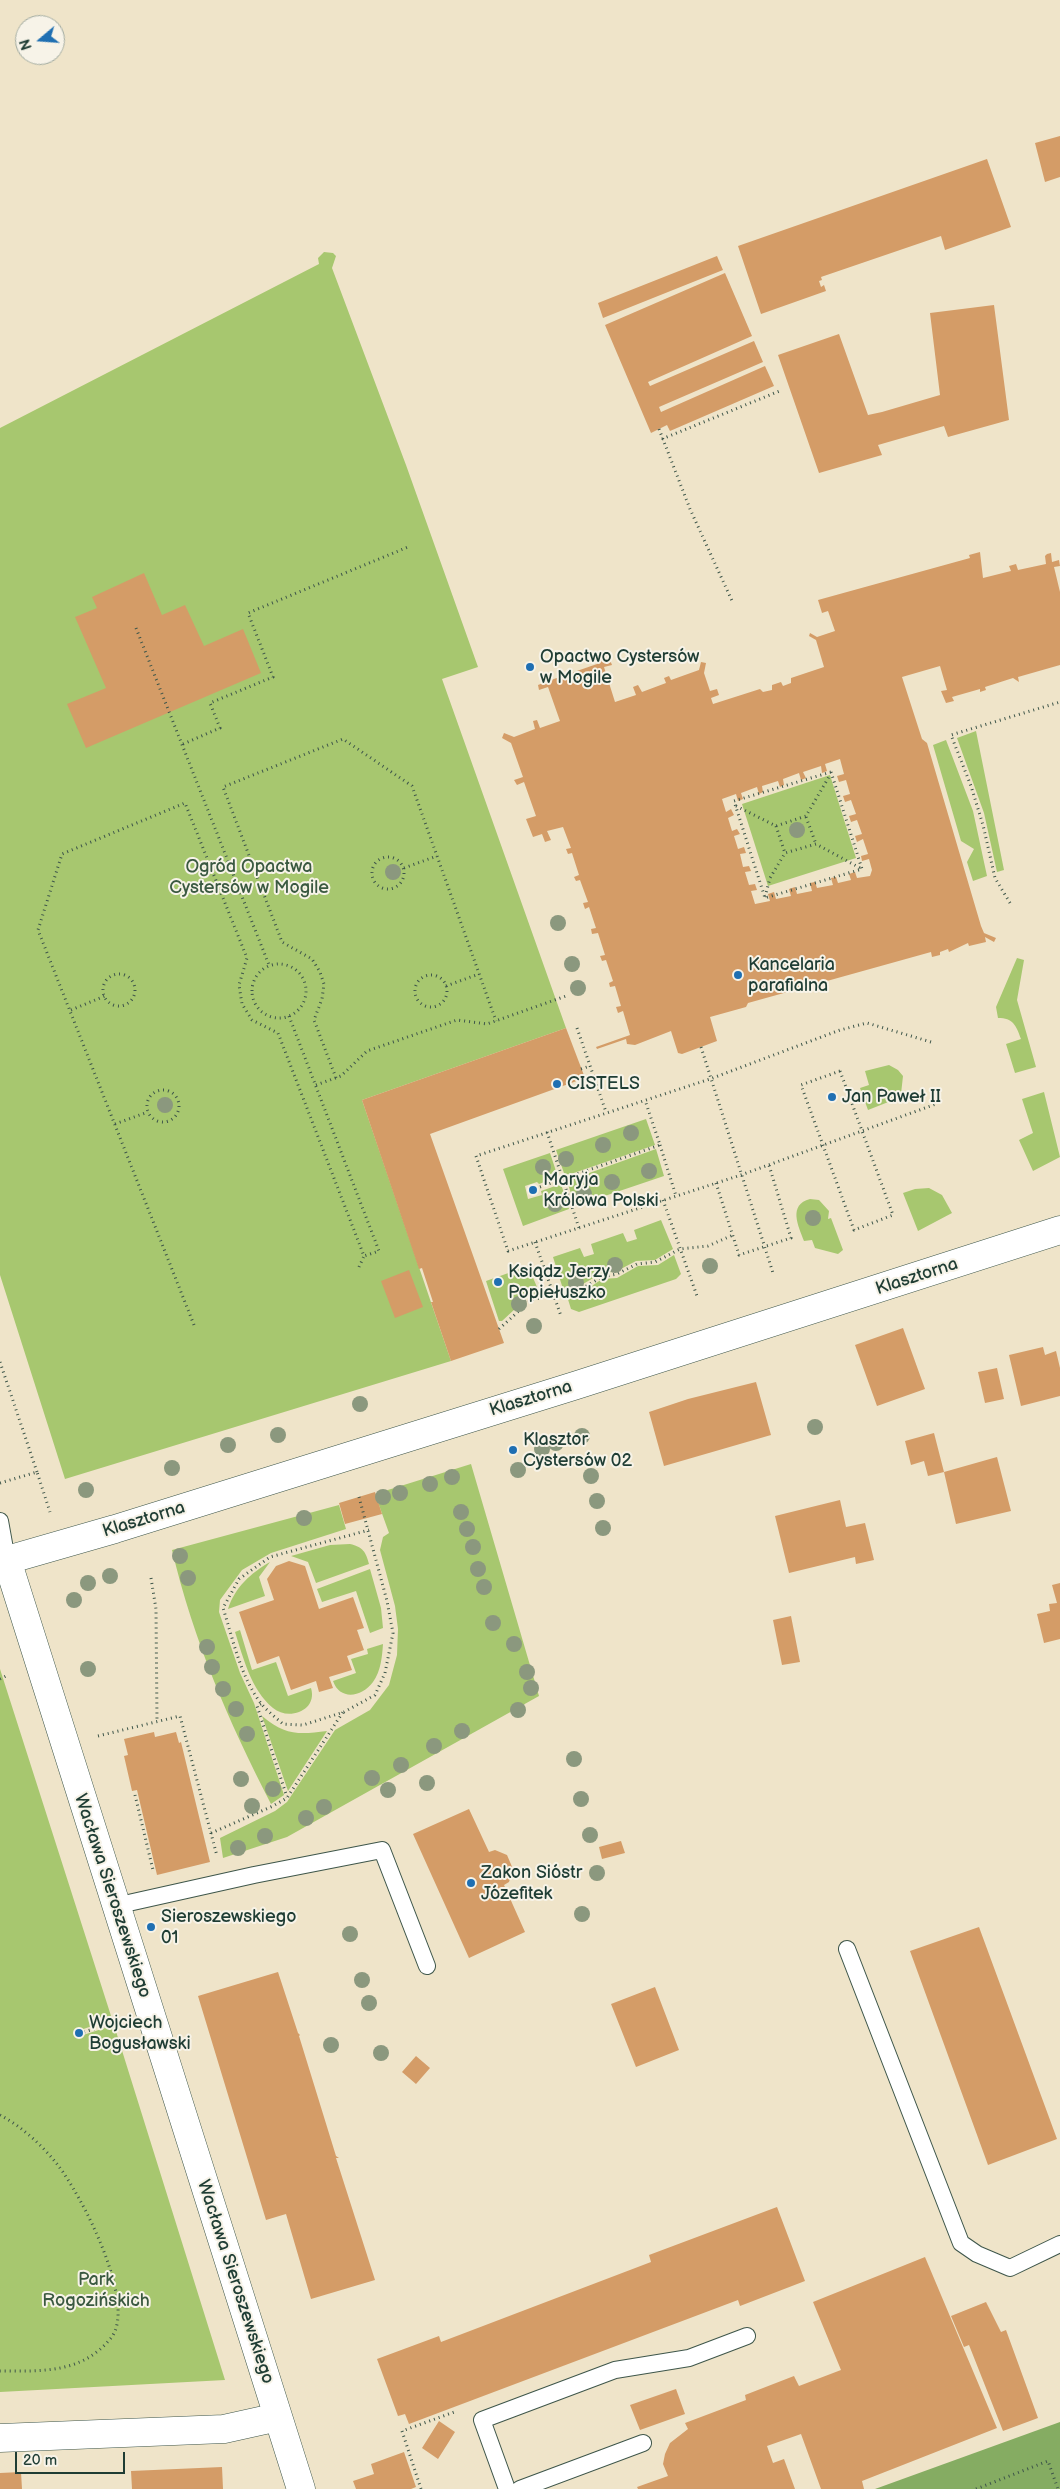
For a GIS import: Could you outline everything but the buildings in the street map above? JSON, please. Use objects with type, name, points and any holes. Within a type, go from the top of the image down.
[{"type":"street","name":"Klasztorna","points":[[3,1561],[125,1526],[596,1379],[1060,1230]]},
{"type":"street","name":"Wacława Sieroszewskiego","points":[[3,1561],[301,2489]]},
{"type":"street","points":[[0,2438],[224,2429],[278,2417]]},
{"type":"lane","points":[[0,1521],[3,1561]]},
{"type":"lane","points":[[115,1906],[254,1875],[382,1850],[426,1966]]},
{"type":"lane","points":[[847,1949],[942,2200],[961,2243],[977,2254],[1010,2268],[1060,2244]]},
{"type":"lane","points":[[507,2489],[482,2420],[614,2370],[689,2358],[748,2336]]},
{"type":"lane","points":[[520,2489],[643,2443]]},
{"type":"path","points":[[662,439],[782,390]]},
{"type":"path","points":[[659,429],[690,509],[733,604]]},
{"type":"path","points":[[183,744],[220,728],[210,703],[273,677],[248,612],[408,547]]},
{"type":"path","points":[[136,628],[269,966]]},
{"type":"path","points":[[1010,903],[995,878],[971,786],[951,735],[1060,702]]},
{"type":"path","points":[[336,1078],[314,1020],[322,999],[324,984],[320,972],[312,959],[282,942],[223,787],[343,739],[412,786],[496,1021]]},
{"type":"path","points":[[765,898],[734,801],[831,772],[862,869]]},
{"type":"path","points":[[736,806],[776,826],[806,816],[830,775]]},
{"type":"path","points":[[194,1325],[38,930],[62,854],[186,803],[247,958],[239,985],[242,1004],[252,1020],[278,1033],[364,1256]]},
{"type":"path","points":[[806,816],[816,844],[862,869]]},
{"type":"path","points":[[776,826],[785,853]]},
{"type":"path","points":[[765,898],[770,878],[785,853],[816,844]]},
{"type":"path","points":[[404,868],[437,856]]},
{"type":"path","points":[[394,858],[404,868],[404,878],[398,887],[382,889],[374,882],[374,867],[380,860],[394,858]]},
{"type":"path","points":[[765,898],[862,869]]},
{"type":"path","points":[[278,963],[296,969],[302,976],[306,994],[304,1003],[298,1011],[290,1016],[282,1018],[265,1014],[254,1001],[253,984],[262,970],[278,963]]},
{"type":"path","points":[[115,974],[125,974],[135,985],[135,995],[124,1006],[114,1005],[105,996],[105,984],[115,974]]},
{"type":"path","points":[[446,986],[479,974]]},
{"type":"path","points":[[428,975],[438,976],[446,986],[445,999],[437,1006],[431,1007],[420,1003],[415,994],[416,984],[428,975]]},
{"type":"path","points":[[71,1010],[105,996]]},
{"type":"path","points":[[316,1085],[341,1076],[367,1051],[457,1020],[487,1024],[566,996]]},
{"type":"path","points":[[290,1016],[379,1250],[364,1256],[359,1267]]},
{"type":"path","points":[[931,1042],[867,1023],[840,1030],[710,1079],[476,1156],[508,1251],[741,1175],[936,1104]]},
{"type":"path","points":[[578,1028],[606,1112]]},
{"type":"path","points":[[700,1047],[773,1273]]},
{"type":"path","points":[[581,1069],[590,1066]]},
{"type":"path","points":[[840,1070],[893,1216],[854,1230],[822,1144],[801,1085],[840,1070]]},
{"type":"path","points":[[168,1090],[176,1096],[178,1111],[172,1119],[162,1122],[157,1121],[148,1112],[148,1099],[154,1092],[168,1090]]},
{"type":"path","points":[[645,1100],[676,1196]]},
{"type":"path","points":[[115,1124],[148,1112]]},
{"type":"path","points":[[547,1132],[579,1228]]},
{"type":"path","points":[[540,1187],[660,1145]]},
{"type":"path","points":[[716,1183],[739,1255],[791,1238],[769,1165]]},
{"type":"path","points":[[662,1200],[697,1296]]},
{"type":"path","points":[[499,1329],[531,1300],[583,1288],[602,1277],[617,1274],[637,1264],[655,1262],[680,1249],[708,1246],[732,1235]]},
{"type":"path","points":[[535,1242],[561,1316]]},
{"type":"path","points":[[0,1362],[50,1512]]},
{"type":"path","points":[[0,1483],[37,1472]]},
{"type":"path","points":[[357,1492],[369,1530],[393,1633],[391,1651],[385,1673],[375,1695],[344,1712],[303,1724],[283,1724],[261,1704],[245,1675],[223,1608],[239,1579],[250,1569],[270,1557],[369,1530]]},
{"type":"path","points":[[151,1578],[156,1609],[157,1722]]},
{"type":"path","points":[[261,1704],[257,1706],[287,1798]]},
{"type":"path","points":[[211,1833],[287,1798],[344,1712]]},
{"type":"path","points":[[98,1737],[180,1716],[218,1857]]},
{"type":"path","points":[[135,1795],[154,1871]]},
{"type":"path","points":[[84,2032],[114,2022]]},
{"type":"path","points":[[0,2115],[20,2128],[56,2163],[81,2200],[90,2217],[108,2267],[119,2318],[111,2338],[82,2362],[52,2371],[0,2371]]},
{"type":"path","points":[[421,2489],[402,2431],[476,2404],[482,2420]]},
{"type":"path","points":[[976,2489],[1048,2460],[1058,2489]]},
{"type":"green space","name":"Ogród Opactwa Cystersów w Mogile","points":[[324,252],[333,253],[336,256],[332,268],[406,465],[478,667],[442,679],[566,1028],[362,1100],[451,1361],[65,1479],[0,1275],[0,428],[319,264],[318,258]]},
{"type":"green space","points":[[976,731],[1004,870],[997,872],[984,813],[957,738]]},
{"type":"green space","points":[[946,740],[973,811],[987,876],[973,881],[967,862],[974,849],[961,841],[933,745]]},
{"type":"green space","points":[[830,775],[856,858],[768,886],[742,804]]},
{"type":"green space","points":[[1017,958],[1024,960],[1017,1000],[1036,1067],[1015,1073],[1006,1044],[1021,1039],[1011,1021],[998,1018],[996,1007]]},
{"type":"green space","points":[[889,1065],[898,1070],[903,1076],[901,1094],[896,1099],[868,1110],[860,1088],[869,1085],[865,1071]]},
{"type":"green space","points":[[1044,1092],[1060,1157],[1033,1171],[1019,1140],[1033,1133],[1022,1099]]},
{"type":"green space","points":[[646,1119],[655,1145],[565,1176],[556,1150]]},
{"type":"green space","points":[[656,1149],[664,1176],[575,1206],[567,1181]]},
{"type":"green space","points":[[550,1153],[558,1177],[539,1184],[537,1182],[525,1186],[528,1199],[542,1195],[541,1191],[561,1184],[569,1209],[523,1226],[503,1169]]},
{"type":"green space","points":[[929,1188],[942,1195],[952,1213],[918,1231],[903,1193],[915,1189]]},
{"type":"green space","points":[[810,1199],[819,1200],[829,1211],[828,1219],[831,1218],[843,1250],[838,1254],[815,1248],[812,1240],[804,1241],[796,1216],[799,1206]]},
{"type":"green space","points":[[661,1220],[673,1249],[655,1260],[636,1261],[617,1271],[600,1274],[578,1287],[563,1289],[553,1257],[580,1248],[584,1257],[594,1254],[591,1244],[623,1233],[627,1242],[637,1239],[634,1230]]},
{"type":"green space","points":[[674,1255],[681,1274],[676,1279],[579,1312],[571,1309],[566,1293],[586,1290],[602,1279],[617,1278],[638,1266],[658,1265]]},
{"type":"green space","points":[[528,1266],[540,1294],[529,1296],[502,1321],[499,1321],[486,1281]]},
{"type":"green space","points":[[471,1464],[539,1696],[287,1837],[223,1858],[220,1838],[275,1811],[287,1802],[335,1730],[370,1710],[389,1685],[397,1655],[398,1629],[395,1606],[380,1550],[383,1537],[389,1533],[375,1494]]},
{"type":"green space","points":[[339,1505],[346,1529],[271,1553],[242,1570],[220,1600],[219,1612],[240,1673],[254,1703],[284,1795],[271,1804],[240,1742],[214,1680],[191,1617],[172,1550]]},
{"type":"green space","points":[[350,1544],[363,1551],[367,1556],[369,1564],[316,1583],[308,1562],[291,1556],[330,1545]]},
{"type":"green space","points":[[270,1562],[259,1577],[265,1596],[228,1609],[239,1587],[256,1571]]},
{"type":"green space","points":[[370,1569],[381,1608],[383,1628],[370,1633],[356,1591],[322,1602],[317,1589]]},
{"type":"green space","points":[[240,1630],[252,1670],[276,1662],[288,1696],[311,1688],[312,1696],[306,1708],[286,1714],[279,1712],[265,1701],[253,1683],[245,1662],[235,1632]]},
{"type":"green space","points":[[383,1644],[382,1659],[373,1682],[357,1694],[352,1695],[341,1692],[333,1681],[356,1673],[351,1659],[368,1654],[367,1649]]},
{"type":"green space","name":"Park Rogozińskich","points":[[0,1669],[112,2019],[75,2032],[77,2037],[114,2025],[225,2380],[0,2392]]},
{"type":"green space","points":[[262,1716],[278,1727],[292,1732],[327,1731],[288,1791]]},
{"type":"green space","points":[[1060,2422],[1060,2489],[875,2489]]},
{"type":"place","name":"Opactwo Cystersów w Mogile","points":[[530,667]]},
{"type":"place","name":"Kancelaria parafialna","points":[[738,975]]},
{"type":"place","name":"CISTELS","points":[[557,1084]]},
{"type":"place","name":"Jan Paweł II","points":[[832,1097]]},
{"type":"place","name":"Maryja Królowa Polski","points":[[533,1190]]},
{"type":"place","name":"Ksiądz Jerzy Popiełuszko","points":[[498,1282]]},
{"type":"place","name":"Klasztor Cystersów 02","points":[[513,1450]]},
{"type":"place","name":"Zakon Sióstr Józefitek","points":[[471,1883]]},
{"type":"place","name":"Sieroszewskiego 01","points":[[151,1927]]},
{"type":"place","name":"Wojciech Bogusławski","points":[[79,2033]]}]
